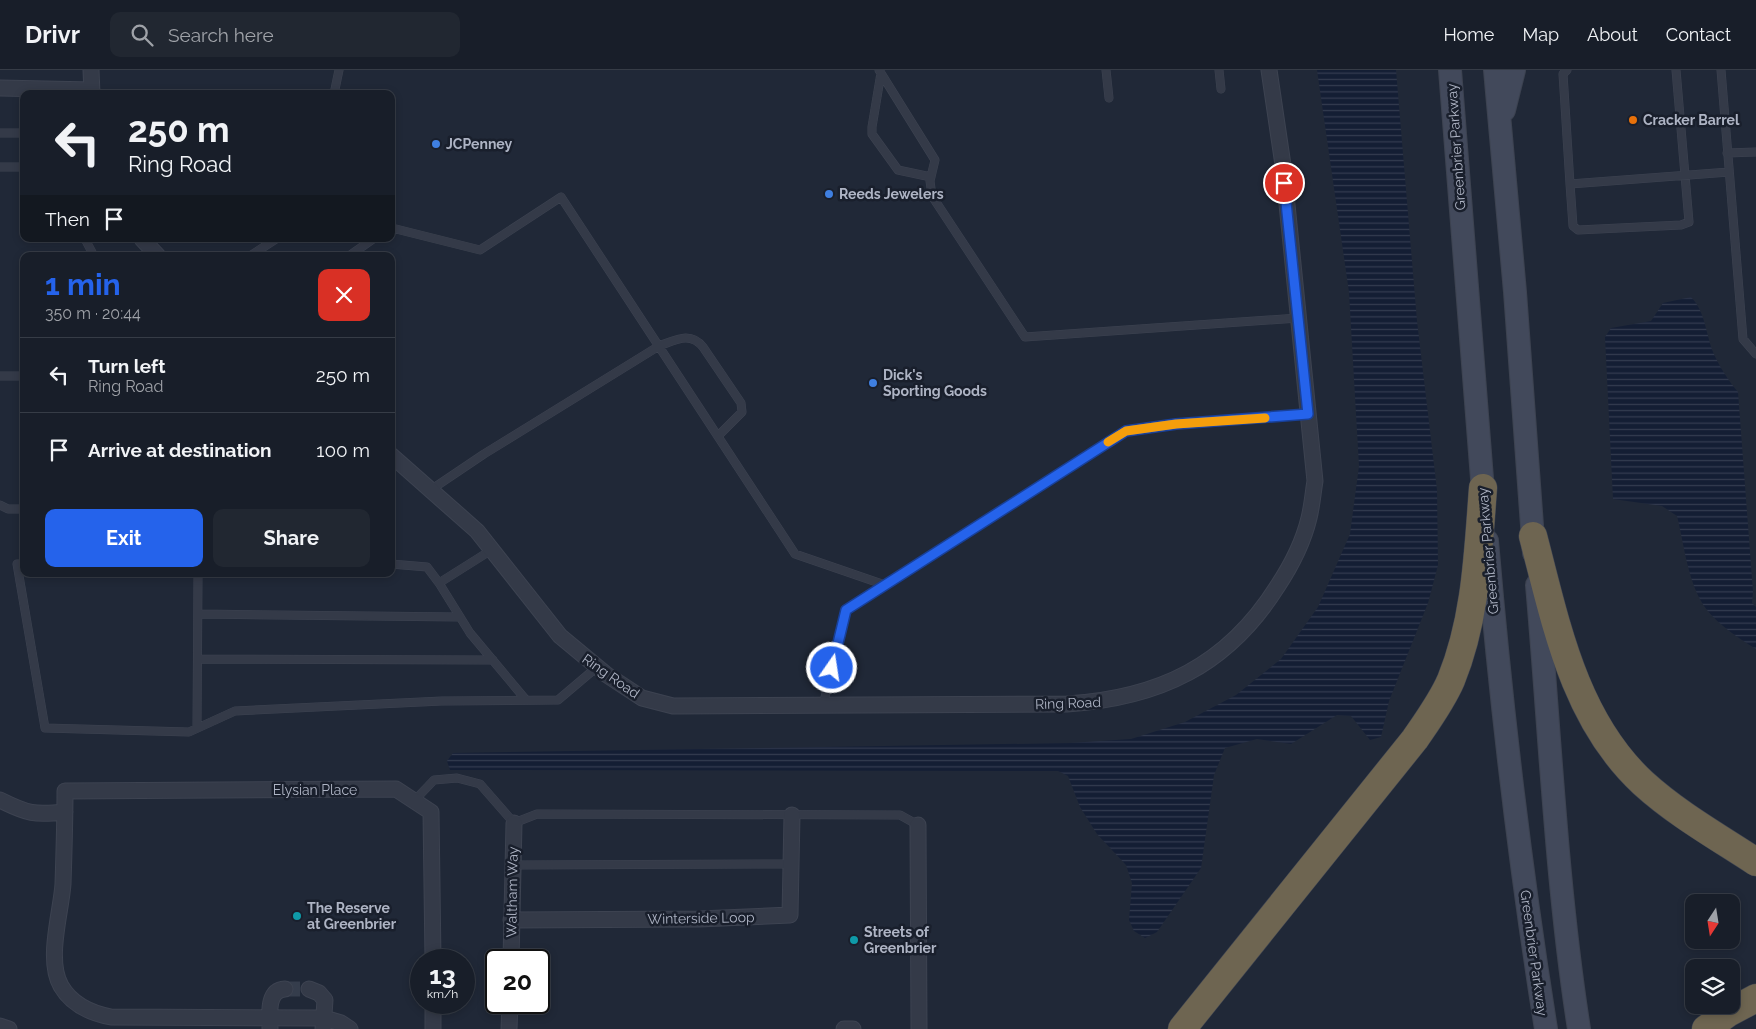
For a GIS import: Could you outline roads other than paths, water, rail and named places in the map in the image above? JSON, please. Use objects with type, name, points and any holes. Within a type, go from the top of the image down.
[{"type":"highway","points":[[1182,1029],[1415,739],[1441,700],[1462,650],[1476,586],[1483,488]]},
{"type":"highway","points":[[1533,536],[1573,677],[1595,722],[1615,753],[1643,783],[1662,798],[1756,862]]},
{"type":"highway","points":[[1706,1029],[1728,1013],[1756,998]]},
{"type":"main road","name":"Greenbrier Parkway","points":[[1450,70],[1504,728],[1518,846],[1546,1029]]},
{"type":"main road","points":[[1454,114],[1466,70]]},
{"type":"main road","points":[[1495,70],[1546,721],[1569,957],[1578,1029]]},
{"type":"main road","points":[[1500,125],[1514,70]]},
{"type":"street","points":[[91,70],[92,90]]},
{"type":"street","name":"Ring Road","points":[[395,458],[432,490],[493,549],[540,613],[560,636],[597,667],[642,698],[663,705],[1067,704],[1106,702],[1172,682],[1198,668],[1244,631],[1265,606],[1298,549],[1309,518],[1315,481],[1282,165],[1269,70]]},
{"type":"street","points":[[0,88],[46,90]]},
{"type":"street","points":[[145,242],[154,252]]},
{"type":"street","name":"Elysian Place","points":[[350,1029],[341,1023],[270,1023],[111,1017],[94,1014],[74,1003],[60,986],[55,970],[63,885],[65,791],[396,789],[431,812],[432,949]]},
{"type":"street","points":[[0,800],[22,811],[37,815],[65,812]]},
{"type":"street","name":"Winterside Loop","points":[[512,920],[699,919],[790,915],[792,815]]},
{"type":"street","name":"Waltham Way","points":[[511,949],[514,824]]},
{"type":"street","points":[[918,825],[919,1029]]},
{"type":"street","points":[[270,1023],[270,1003],[274,995],[281,989],[285,989]]},
{"type":"street","points":[[309,989],[319,993],[325,1000],[324,1023]]},
{"type":"street","points":[[433,1014],[434,1029]]},
{"type":"street","points":[[509,1029],[510,1014]]},
{"type":"street","points":[[0,1026],[8,1029]]},
{"type":"street","points":[[844,1029],[853,1029]]},
{"type":"lane","points":[[335,90],[339,70]]},
{"type":"lane","points":[[1106,70],[1109,98]]},
{"type":"lane","points":[[1219,70],[1221,89]]},
{"type":"lane","points":[[1566,70],[1563,74],[1573,226],[1578,230],[1681,225],[1689,222],[1676,70]]},
{"type":"lane","points":[[1721,70],[1742,339],[1756,354]]},
{"type":"lane","points":[[880,72],[935,160],[931,176],[932,196],[1025,337],[1298,318]]},
{"type":"lane","points":[[880,72],[872,134],[898,170],[931,176]]},
{"type":"lane","points":[[0,132],[20,133]]},
{"type":"lane","points":[[1728,154],[1756,152]]},
{"type":"lane","points":[[0,167],[20,167]]},
{"type":"lane","points":[[1570,184],[1729,172]]},
{"type":"lane","points":[[395,229],[480,250],[561,197],[795,554],[884,585]]},
{"type":"lane","points":[[256,252],[271,242]]},
{"type":"lane","points":[[355,252],[369,242]]},
{"type":"lane","points":[[432,490],[484,454],[659,346],[685,336],[697,340],[741,403],[742,412],[718,436]]},
{"type":"lane","points":[[0,376],[20,376]]},
{"type":"lane","points":[[823,706],[846,610],[1126,431],[1176,424],[1308,414]]},
{"type":"lane","points":[[0,504],[8,509],[20,509]]},
{"type":"lane","points":[[439,583],[493,549]]},
{"type":"lane","points":[[20,564],[17,564],[45,728],[189,732],[234,711],[442,701],[558,700],[597,667]]},
{"type":"lane","points":[[395,564],[427,566],[460,617],[526,700]]},
{"type":"lane","points":[[197,728],[198,577]]},
{"type":"lane","points":[[198,614],[460,617]]},
{"type":"lane","points":[[198,659],[493,660]]},
{"type":"lane","points":[[414,801],[434,780],[457,778],[480,784],[514,824],[537,814],[900,815],[918,825]]},
{"type":"lane","points":[[513,865],[791,864]]},
{"type":"water","points":[[1317,70],[1396,70],[1417,321],[1437,490],[1438,565],[1428,603],[1389,701],[1381,737],[1370,740],[1351,716],[1337,715],[1291,744],[1257,739],[1225,748],[1214,775],[1201,868],[1157,932],[1145,938],[1134,931],[1129,920],[1132,883],[1126,865],[1097,834],[1080,807],[1068,776],[1058,771],[450,770],[447,761],[453,753],[1070,743],[1131,739],[1185,722],[1236,695],[1281,659],[1318,607],[1350,534],[1359,466],[1349,292]]},
{"type":"water","points":[[1691,297],[1702,316],[1715,357],[1738,392],[1753,592],[1752,603],[1756,607],[1756,649],[1718,622],[1705,608],[1692,581],[1677,516],[1662,506],[1613,499],[1605,337],[1611,328],[1651,321],[1663,303]]},
{"type":"tunnel","points":[[285,989],[309,989]]},
{"type":"place","name":"Cracker Barrel","points":[[1633,120]]},
{"type":"place","name":"JCPenney","points":[[436,144]]},
{"type":"place","name":"Reeds Jewelers","points":[[829,194]]},
{"type":"place","name":"Dick's Sporting Goods","points":[[873,383]]},
{"type":"place","name":"The Reserve at Greenbrier","points":[[297,916]]},
{"type":"place","name":"Streets of Greenbrier","points":[[854,940]]}]
